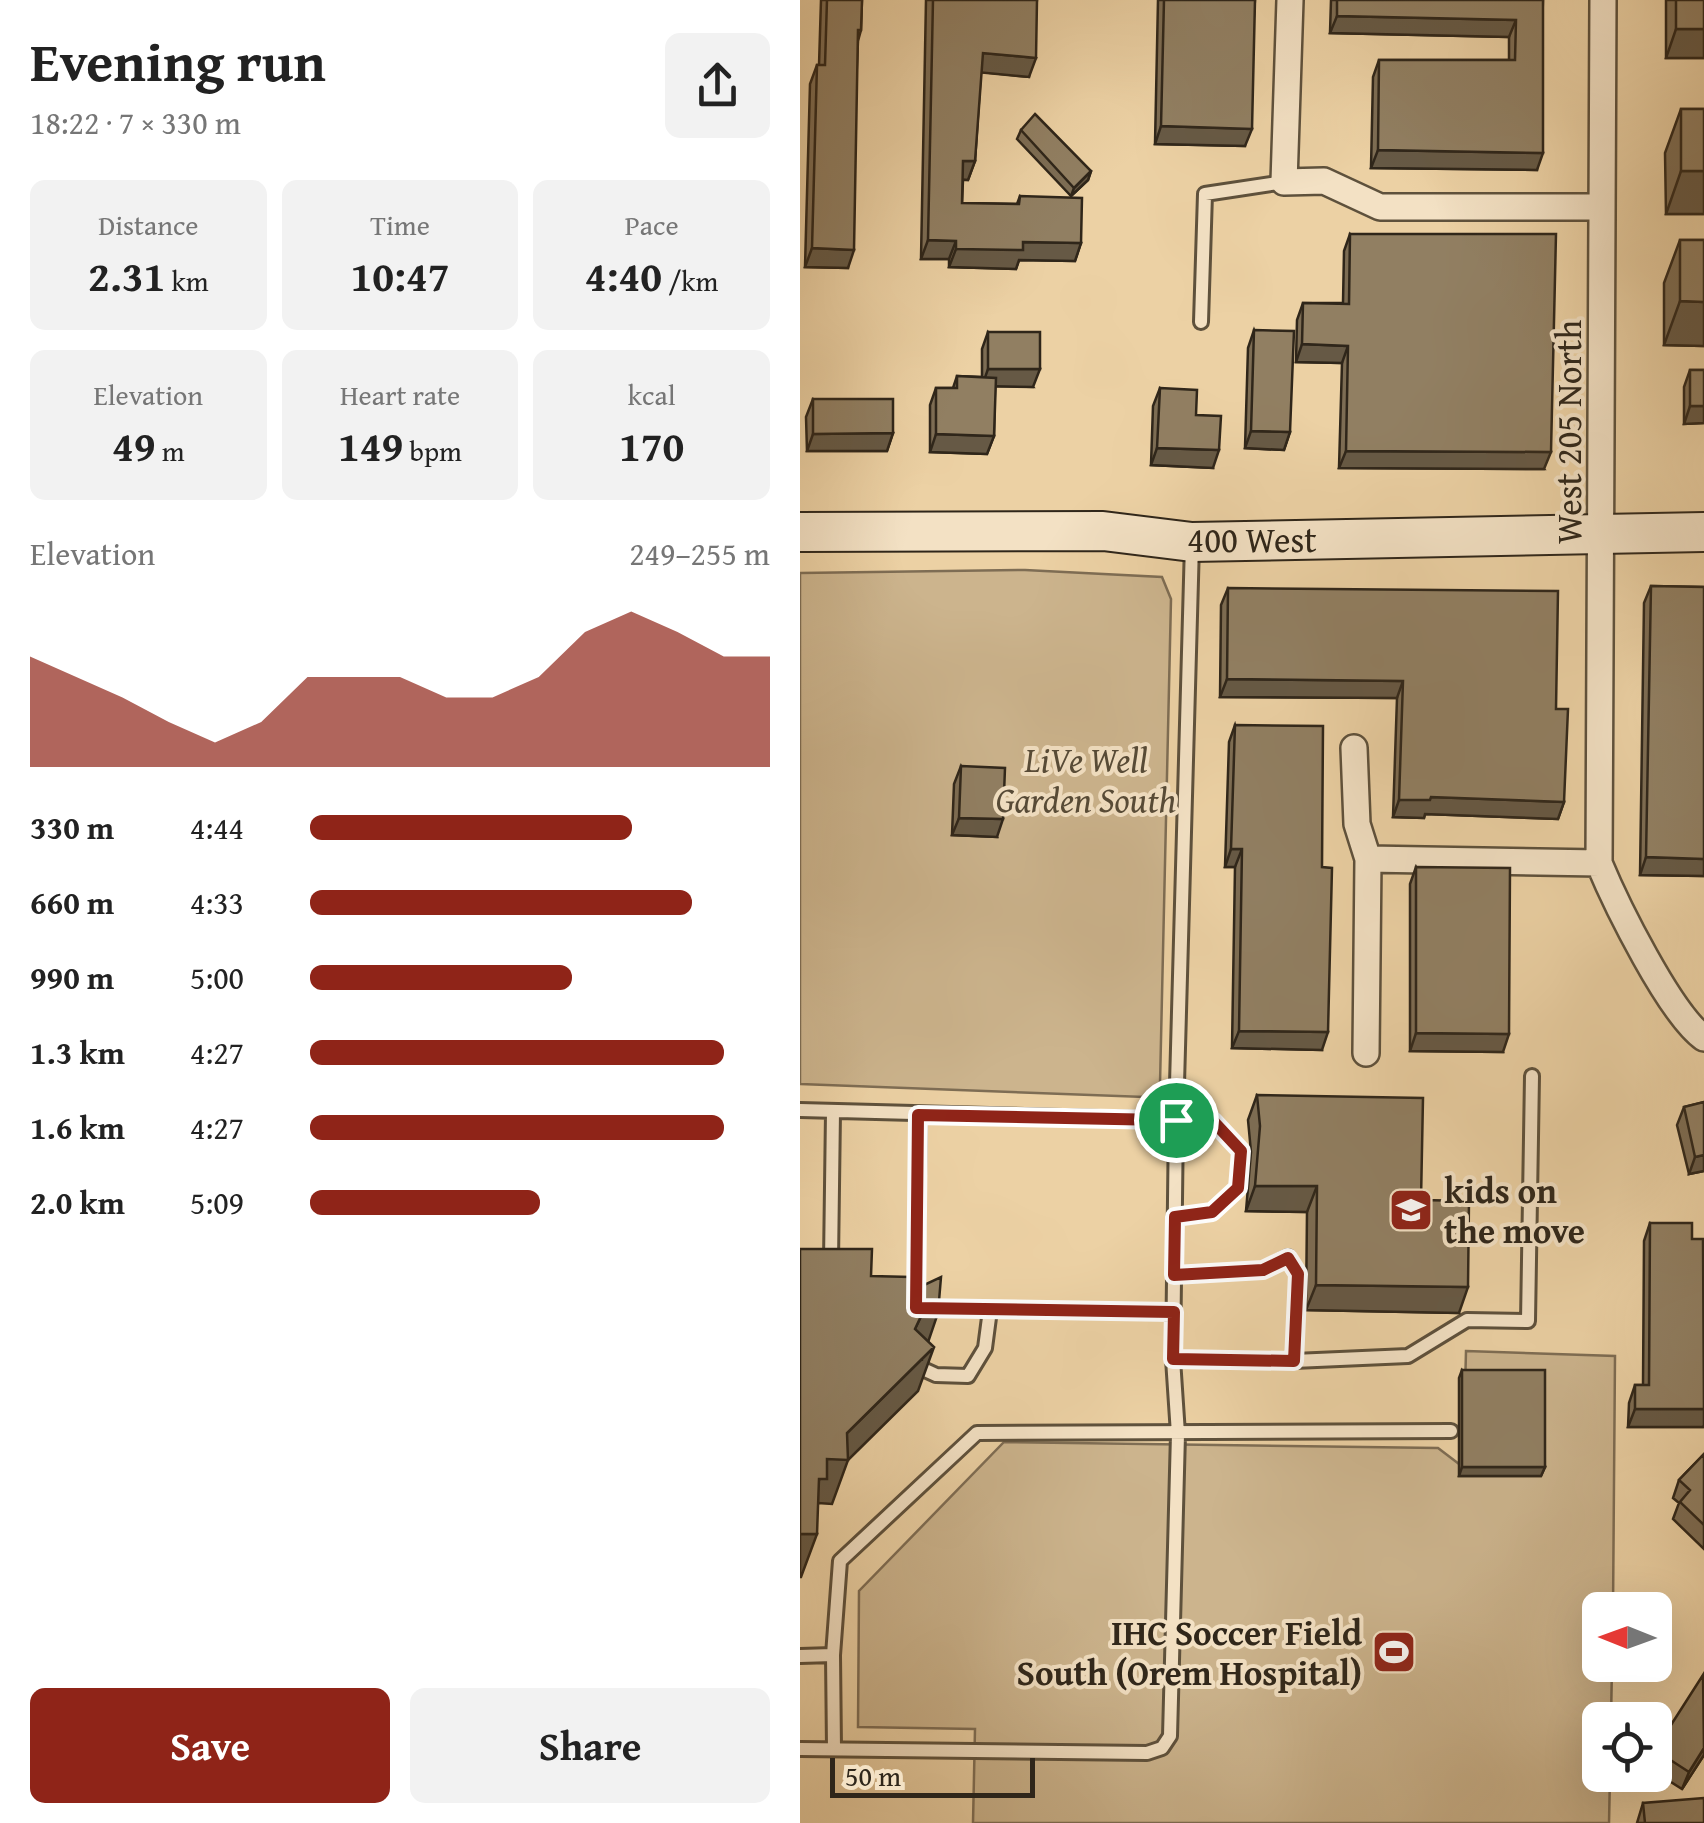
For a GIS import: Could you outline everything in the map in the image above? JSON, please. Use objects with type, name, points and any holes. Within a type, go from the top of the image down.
[{"type":"main road","name":"400 West","points":[[800,532],[1103,531],[1192,542],[1704,532]]},
{"type":"street","points":[[1290,0],[1284,182],[1324,181],[1380,207],[1602,208]]},
{"type":"street","name":"West 205 North","points":[[1599,863],[1604,535],[1604,0]]},
{"type":"street","points":[[1354,748],[1357,824],[1368,859],[1366,1053]]},
{"type":"street","points":[[1368,859],[1599,863],[1617,906],[1686,1020],[1704,1038]]},
{"type":"lane","points":[[1201,322],[1204,194],[1284,182]]},
{"type":"lane","points":[[800,1748],[1148,1753],[1162,1748],[1170,1736],[1178,1434],[1173,1359],[1176,1120],[1192,542]]},
{"type":"lane","points":[[1173,1359],[1294,1361],[1408,1356],[1466,1320],[1528,1321],[1532,1076]]},
{"type":"lane","points":[[800,1110],[1213,1121],[1241,1151],[1238,1188],[1212,1212],[1175,1217]]},
{"type":"lane","points":[[831,1260],[833,1112]]},
{"type":"lane","points":[[906,1321],[916,1308],[918,1115]]},
{"type":"lane","points":[[1174,1275],[1263,1270],[1288,1258],[1298,1274],[1294,1361]]},
{"type":"lane","points":[[916,1308],[1174,1312]]},
{"type":"lane","points":[[912,1364],[936,1374],[968,1376],[985,1348],[990,1310]]},
{"type":"lane","points":[[834,1749],[840,1561],[977,1433],[1450,1431]]},
{"type":"lane","points":[[800,1656],[834,1656]]},
{"type":"green space","name":"LiVe Well Garden South","points":[[1025,570],[1162,577],[1171,599],[1160,1084],[1145,1097],[800,1084],[800,573]]},
{"type":"green space","points":[[1466,1351],[1615,1356],[1613,1592],[1582,1592],[1582,1682],[1612,1682],[1611,1702],[1582,1702],[1582,1792],[1610,1792],[1609,1823],[973,1823],[975,1729],[858,1727],[859,1591],[1004,1442],[1438,1448],[1463,1467]]},
{"type":"building","points":[[827,0],[862,0],[858,30],[854,250],[812,248],[817,65],[825,65]]},
{"type":"building","points":[[933,0],[1037,0],[1036,58],[983,53],[975,161],[963,161],[962,203],[1019,204],[1020,196],[1082,198],[1081,243],[1023,242],[1023,250],[956,249],[956,241],[928,240]]},
{"type":"building","points":[[1164,0],[1255,0],[1252,129],[1161,126]]},
{"type":"building","points":[[1337,0],[1543,0],[1543,153],[1378,150],[1379,60],[1515,60],[1516,20],[1337,16]]},
{"type":"building","points":[[1676,0],[1704,0],[1704,29],[1676,29]]},
{"type":"building","points":[[1681,109],[1704,109],[1704,171],[1681,171]]},
{"type":"building","points":[[1035,114],[1091,171],[1074,188],[1021,130]]},
{"type":"building","points":[[1350,234],[1556,234],[1551,452],[1346,451],[1348,346],[1302,344],[1303,303],[1349,304]]},
{"type":"building","points":[[1680,240],[1704,240],[1704,302],[1680,301]]},
{"type":"building","points":[[1254,330],[1294,331],[1290,432],[1251,431]]},
{"type":"building","points":[[988,332],[1040,332],[1040,369],[988,369]]},
{"type":"building","points":[[1690,370],[1704,370],[1704,406],[1690,406]]},
{"type":"building","points":[[957,376],[996,378],[994,436],[936,434],[936,388],[957,388]]},
{"type":"building","points":[[1160,388],[1197,390],[1196,415],[1221,416],[1219,450],[1157,448]]},
{"type":"building","points":[[813,399],[893,399],[893,433],[813,434]]},
{"type":"building","points":[[1651,586],[1704,587],[1704,859],[1646,857]]},
{"type":"building","points":[[1228,588],[1558,591],[1556,709],[1568,709],[1564,802],[1431,797],[1399,800],[1403,681],[1227,679]]},
{"type":"building","points":[[1235,725],[1323,726],[1322,867],[1332,868],[1328,1032],[1239,1031],[1242,849],[1231,849]]},
{"type":"building","points":[[961,766],[1005,768],[1003,819],[959,818]]},
{"type":"building","points":[[1416,867],[1510,868],[1509,1034],[1416,1033]]},
{"type":"building","points":[[1257,1095],[1423,1098],[1421,1200],[1469,1201],[1468,1287],[1316,1285],[1317,1186],[1255,1186],[1260,1126]]},
{"type":"building","points":[[1704,1102],[1704,1155],[1695,1157],[1684,1107]]},
{"type":"building","points":[[1650,1223],[1692,1223],[1692,1239],[1703,1239],[1704,1409],[1635,1409],[1635,1385],[1649,1385]]},
{"type":"building","points":[[800,1249],[872,1249],[871,1276],[911,1277],[920,1287],[941,1277],[938,1313],[923,1312],[915,1329],[934,1347],[847,1433],[848,1460],[827,1459],[827,1479],[819,1479],[817,1534],[800,1534]]},
{"type":"building","points":[[1462,1370],[1545,1370],[1545,1467],[1462,1467]]},
{"type":"building","points":[[1704,1454],[1704,1525],[1680,1502],[1690,1490],[1679,1480]]},
{"type":"building","points":[[1703,1675],[1704,1748],[1689,1772],[1672,1761],[1672,1723]]},
{"type":"building","points":[[1704,1798],[1704,1823],[1645,1823],[1643,1803]]},
{"type":"place","name":"kids on the move","points":[[1411,1210]]},
{"type":"place","name":"IHC Soccer Field South (Orem Hospital)","points":[[1394,1652]]},
{"type":"route","points":[[918,1115],[1176,1120],[1213,1121],[1241,1151],[1238,1188],[1212,1212],[1175,1217],[1174,1275],[1263,1270],[1288,1258],[1298,1274],[1294,1361],[1173,1359],[1174,1312],[916,1308],[918,1115]]}]
